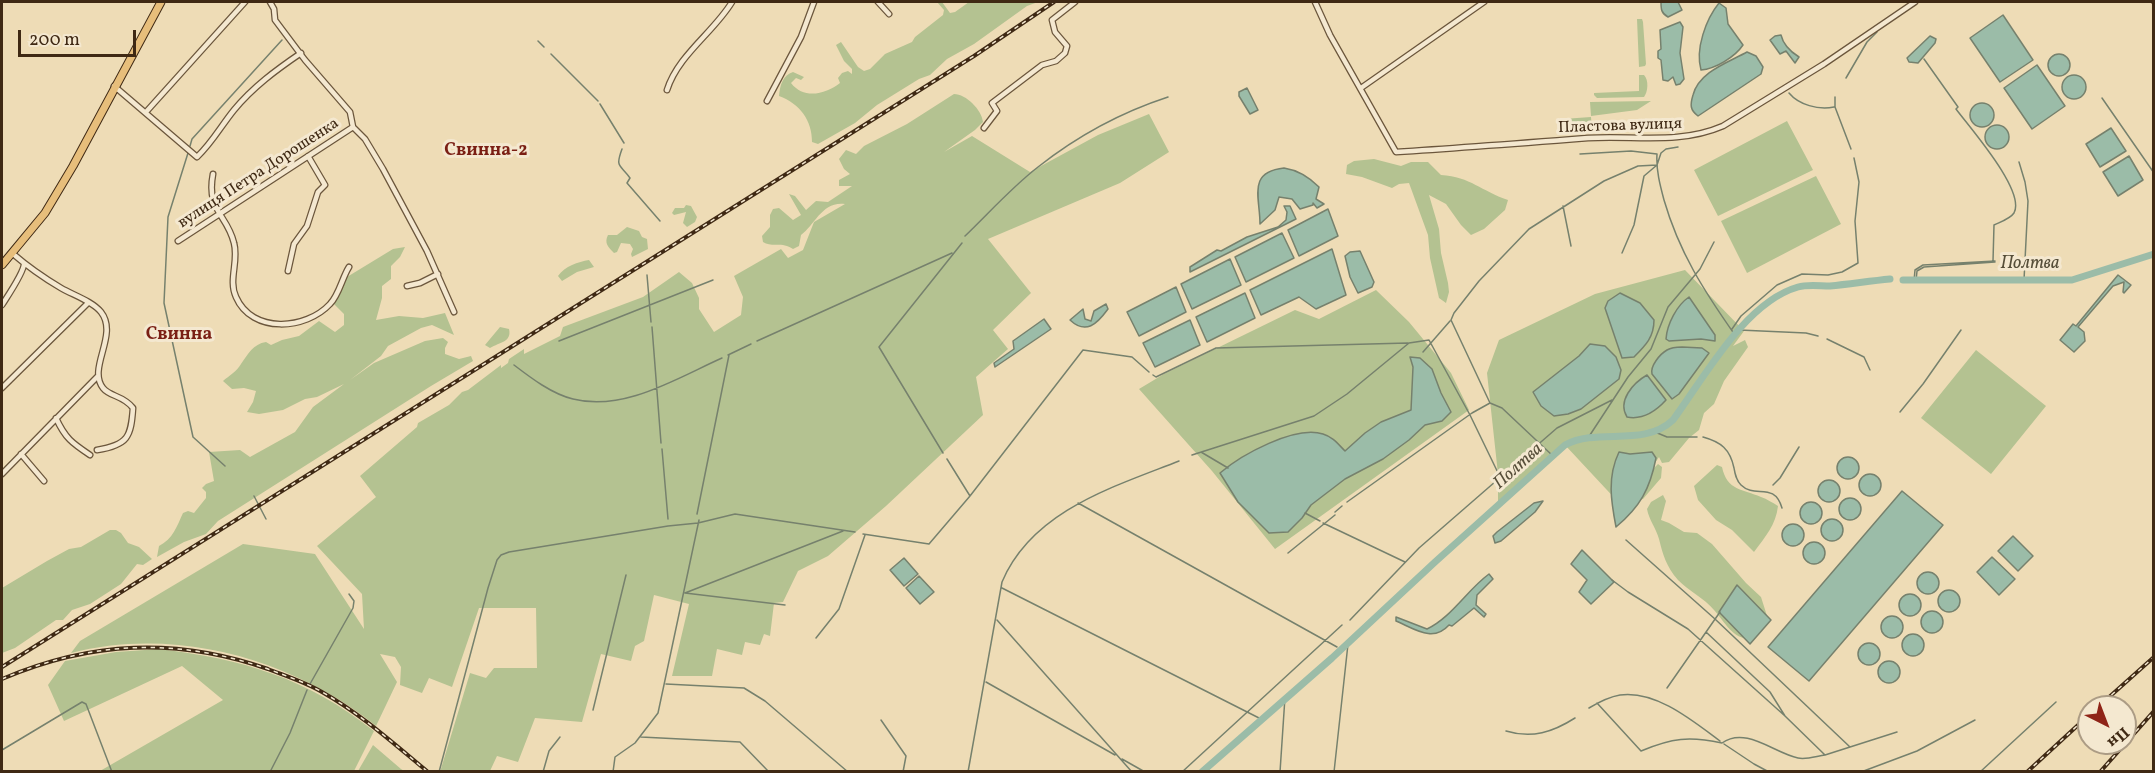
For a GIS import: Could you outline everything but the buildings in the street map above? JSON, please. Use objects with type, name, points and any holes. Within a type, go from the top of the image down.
[{"type":"main road","points":[[2,265],[45,213],[73,166],[161,2]]},
{"type":"street","points":[[146,112],[244,2]]},
{"type":"street","points":[[270,2],[274,9],[275,20],[350,112],[352,127],[365,139],[383,169],[438,274],[454,312]]},
{"type":"street","points":[[667,90],[673,75],[732,2]]},
{"type":"street","points":[[766,101],[801,37],[814,2]]},
{"type":"street","points":[[878,2],[889,14]]},
{"type":"street","points":[[984,128],[997,111],[992,103],[1042,65],[1056,61],[1065,53],[1067,46],[1055,32],[1052,20],[1075,2]]},
{"type":"street","points":[[1315,2],[1330,35],[1361,88],[1484,2]]},
{"type":"street","name":"Пластова вулиця","points":[[1361,88],[1396,152],[1507,146],[1590,138],[1676,139],[1707,133],[1723,126],[1824,64],[1915,2]]},
{"type":"street","points":[[114,86],[197,157],[262,80],[301,53]]},
{"type":"street","name":"вулиця Петра Дорошенка","points":[[178,241],[352,127]]},
{"type":"street","points":[[288,271],[294,244],[307,226],[318,192],[325,186],[308,156]]},
{"type":"street","points":[[213,174],[211,194],[219,214],[233,237],[237,251],[232,281],[235,296],[243,309],[255,319],[266,323],[298,323],[314,317],[331,303],[349,267]]},
{"type":"street","points":[[2,474],[98,376],[106,342],[106,327],[101,312],[60,288],[12,253]]},
{"type":"street","points":[[2,305],[13,284],[24,272],[24,263]]},
{"type":"street","points":[[407,286],[420,283],[438,274]]},
{"type":"street","points":[[2,388],[88,303]]},
{"type":"street","points":[[97,450],[118,445],[127,440],[133,408],[126,399],[103,388],[98,376]]},
{"type":"street","points":[[56,418],[62,433],[69,441],[90,455]]},
{"type":"street","points":[[21,454],[44,481]]},
{"type":"shaded area","points":[[937,2],[942,2],[950,13],[969,2],[1038,2],[1027,6],[974,44],[947,59],[930,75],[919,79],[877,105],[855,123],[818,144],[812,142],[810,127],[799,108],[779,96],[784,78],[793,72],[804,77],[801,80],[796,78],[791,83],[802,92],[815,94],[828,90],[840,83],[838,78],[842,73],[848,71],[852,74],[852,69],[844,61],[836,45],[841,42],[858,67],[864,71],[870,69],[885,54],[912,42],[915,37],[943,15],[944,10]]},
{"type":"shaded area","points":[[1661,2],[1678,2],[1682,10],[1668,17],[1662,11]]},
{"type":"shaded area","points":[[1719,3],[1726,8],[1728,24],[1743,45],[1724,62],[1701,70],[1699,53],[1703,35]]},
{"type":"shaded area","points":[[2003,15],[2033,60],[2000,82],[1970,38]]},
{"type":"shaded area","points":[[1637,19],[1642,19],[1643,22],[1646,64],[1639,67]]},
{"type":"shaded area","points":[[1680,22],[1683,27],[1680,53],[1684,79],[1676,85],[1673,77],[1668,81],[1663,80],[1658,51],[1661,49],[1660,30]]},
{"type":"shaded area","points":[[1781,35],[1788,48],[1799,57],[1795,63],[1786,51],[1780,54],[1770,40]]},
{"type":"shaded area","points":[[1930,36],[1936,39],[1935,43],[1918,63],[1909,62],[1907,58]]},
{"type":"shaded area","points":[[1747,52],[1756,56],[1763,67],[1761,74],[1698,116],[1693,112],[1691,102],[1701,80],[1715,69]]},
{"type":"shaded area","points":[[2055,54],[2063,54],[2070,61],[2070,69],[2063,76],[2055,76],[2048,69],[2048,61]]},
{"type":"shaded area","points":[[2037,65],[2065,106],[2032,129],[2004,88]]},
{"type":"shaded area","points":[[1639,75],[1644,75],[1647,80],[1644,97],[1597,98],[1594,95],[1594,93],[1639,91]]},
{"type":"shaded area","points":[[2074,75],[2079,76],[2085,82],[2085,92],[2079,98],[2074,99],[2069,98],[2063,92],[2062,87],[2063,82],[2069,76]]},
{"type":"shaded area","points":[[1247,88],[1258,110],[1250,114],[1239,96],[1239,92]]},
{"type":"shaded area","points":[[954,94],[973,104],[983,122],[944,152],[972,136],[1030,172],[1098,135],[1149,114],[1169,152],[1120,183],[988,239],[1031,293],[993,330],[1008,349],[976,377],[983,415],[886,506],[828,556],[798,571],[783,602],[774,603],[770,636],[764,634],[760,645],[745,642],[742,655],[717,649],[712,676],[672,676],[689,604],[654,595],[644,641],[635,646],[631,661],[601,654],[582,722],[535,718],[518,762],[497,756],[490,771],[440,772],[470,673],[486,678],[494,668],[537,668],[536,608],[479,608],[452,687],[429,678],[422,693],[400,685],[401,667],[395,657],[380,654],[397,682],[376,726],[343,703],[308,683],[271,666],[232,654],[192,647],[151,644],[111,646],[71,653],[80,641],[243,544],[315,554],[364,629],[362,594],[317,546],[376,497],[360,476],[417,427],[418,423],[449,405],[462,392],[501,365],[501,368],[508,363],[509,359],[524,349],[524,354],[560,336],[563,327],[643,297],[679,272],[692,283],[699,298],[699,309],[714,332],[741,315],[743,297],[734,276],[781,249],[788,258],[803,250],[814,222],[845,204],[830,206],[825,210],[801,235],[799,246],[793,249],[785,245],[763,242],[762,236],[770,227],[770,215],[773,209],[779,208],[793,220],[801,215],[789,194],[795,196],[806,210],[816,201],[828,202],[852,186],[839,186],[839,180],[850,174],[844,169],[839,159],[846,150],[856,154],[864,146],[907,124]]},
{"type":"shaded area","points":[[1651,101],[1637,110],[1591,116],[1590,102]]},
{"type":"shaded area","points":[[1982,103],[1990,107],[1994,115],[1990,123],[1982,127],[1974,123],[1970,115],[1974,107]]},
{"type":"shaded area","points":[[1591,117],[1592,132],[1564,134],[1563,119]]},
{"type":"shaded area","points":[[1787,121],[1813,170],[1718,216],[1694,170]]},
{"type":"shaded area","points":[[1997,125],[2005,129],[2009,137],[2005,145],[1997,149],[1989,145],[1985,137],[1989,129]]},
{"type":"shaded area","points":[[2111,128],[2126,151],[2100,167],[2086,144]]},
{"type":"shaded area","points":[[2129,156],[2143,180],[2118,196],[2103,172]]},
{"type":"shaded area","points":[[1374,159],[1401,166],[1411,162],[1428,162],[1441,175],[1460,178],[1508,200],[1505,210],[1484,229],[1471,235],[1446,204],[1429,195],[1439,229],[1441,253],[1448,283],[1449,292],[1446,303],[1439,298],[1430,258],[1428,235],[1409,183],[1399,184],[1392,188],[1346,174],[1347,165],[1354,161]]},
{"type":"shaded area","points":[[1284,168],[1298,173],[1319,187],[1316,199],[1324,204],[1317,208],[1313,203],[1313,205],[1300,209],[1292,199],[1279,197],[1275,210],[1260,224],[1258,187],[1260,180],[1272,170]]},
{"type":"shaded area","points":[[1816,176],[1841,224],[1747,273],[1721,221]]},
{"type":"shaded area","points":[[686,205],[691,206],[697,217],[695,222],[687,227],[683,223],[686,212],[674,215],[672,213],[675,208],[684,208]]},
{"type":"shaded area","points":[[1284,206],[1290,206],[1296,219],[1190,272],[1190,267],[1217,250],[1221,251],[1247,237],[1278,227],[1286,220],[1287,212]]},
{"type":"shaded area","points":[[1328,209],[1338,236],[1299,256],[1288,230]]},
{"type":"shaded area","points":[[627,227],[639,231],[642,237],[647,239],[648,249],[632,257],[633,249],[630,244],[621,243],[617,252],[614,253],[607,243],[608,235],[617,235]]},
{"type":"shaded area","points":[[1282,233],[1294,258],[1246,282],[1235,257]]},
{"type":"shaded area","points":[[405,247],[400,257],[391,266],[391,279],[382,286],[382,298],[376,320],[399,316],[423,318],[445,313],[454,335],[432,325],[421,328],[388,346],[381,356],[350,380],[374,363],[425,341],[443,338],[448,342],[445,354],[459,359],[471,356],[473,361],[218,521],[206,534],[184,542],[157,557],[159,546],[171,536],[183,513],[188,511],[194,513],[206,498],[206,492],[202,488],[214,481],[209,452],[240,450],[250,457],[295,432],[313,407],[344,384],[283,410],[259,414],[247,412],[256,391],[244,388],[232,389],[223,381],[237,369],[251,350],[261,343],[266,342],[271,345],[299,336],[319,321],[335,332],[344,325],[344,314],[334,304],[347,277],[393,249]]},
{"type":"shaded area","points":[[1332,249],[1346,295],[1316,309],[1299,297],[1261,315],[1250,290]]},
{"type":"shaded area","points":[[1360,251],[1374,282],[1372,287],[1358,293],[1350,277],[1345,256],[1350,252]]},
{"type":"shaded area","points":[[1230,259],[1241,285],[1192,309],[1181,284]]},
{"type":"shaded area","points":[[589,260],[594,267],[577,272],[562,281],[558,276],[568,267]]},
{"type":"shaded area","points":[[1685,270],[1744,331],[1733,346],[1745,340],[1748,347],[1724,381],[1714,404],[1704,413],[1699,430],[1689,438],[1669,462],[1662,463],[1659,457],[1647,475],[1658,464],[1662,467],[1661,478],[1643,499],[1620,504],[1565,445],[1498,505],[1498,474],[1487,373],[1499,340],[1595,294]]},
{"type":"shaded area","points":[[2118,275],[2131,285],[2124,293],[2124,282],[2113,286],[2078,327],[2084,332],[2085,341],[2074,352],[2060,340],[2073,324],[2076,326]]},
{"type":"shaded area","points":[[1176,287],[1186,312],[1139,336],[1127,312]]},
{"type":"shaded area","points":[[1376,290],[1409,322],[1451,373],[1469,410],[1275,549],[1212,471],[1139,389],[1164,374],[1295,310],[1319,319]]},
{"type":"shaded area","points":[[1245,293],[1255,318],[1207,342],[1196,317]]},
{"type":"shaded area","points":[[1620,293],[1640,303],[1654,320],[1653,331],[1634,357],[1622,358],[1605,308],[1608,301]]},
{"type":"shaded area","points":[[1689,297],[1715,335],[1715,341],[1701,339],[1669,341],[1666,339],[1673,315]]},
{"type":"shaded area","points":[[1106,304],[1108,309],[1091,326],[1081,327],[1070,320],[1083,309],[1085,319],[1091,321],[1094,311]]},
{"type":"shaded area","points":[[1044,319],[1051,329],[995,367],[994,363],[1014,349],[1013,341]]},
{"type":"shaded area","points":[[1190,320],[1200,345],[1155,367],[1143,343]]},
{"type":"shaded area","points":[[500,327],[509,329],[509,337],[490,348],[485,345]]},
{"type":"shaded area","points":[[1590,344],[1605,346],[1616,357],[1621,370],[1619,379],[1581,409],[1554,416],[1541,406],[1533,392],[1579,356]]},
{"type":"shaded area","points":[[1671,348],[1702,348],[1709,353],[1679,394],[1672,399],[1652,371],[1656,360],[1664,352]]},
{"type":"shaded area","points":[[1976,350],[2046,406],[1991,474],[1921,418]]},
{"type":"shaded area","points":[[1410,357],[1420,358],[1432,369],[1451,412],[1442,421],[1425,425],[1383,459],[1345,479],[1311,505],[1288,532],[1269,533],[1238,502],[1220,473],[1254,450],[1298,434],[1311,432],[1323,434],[1333,439],[1345,451],[1381,422],[1411,410],[1413,367]]},
{"type":"shaded area","points":[[1647,375],[1666,400],[1648,414],[1633,418],[1627,417],[1624,411],[1625,399],[1632,388]]},
{"type":"shaded area","points":[[1619,452],[1630,454],[1652,452],[1656,458],[1651,479],[1643,497],[1632,512],[1616,527],[1611,480]]},
{"type":"shaded area","points":[[1848,457],[1856,460],[1859,468],[1856,476],[1848,479],[1840,476],[1837,468],[1840,460]]},
{"type":"shaded area","points":[[1717,465],[1722,467],[1724,475],[1732,485],[1778,506],[1772,525],[1754,552],[1732,530],[1716,520],[1698,500],[1694,486]]},
{"type":"shaded area","points":[[1870,474],[1878,477],[1881,485],[1878,493],[1870,496],[1862,493],[1859,485],[1862,477]]},
{"type":"shaded area","points":[[1829,480],[1837,483],[1840,491],[1837,499],[1829,502],[1821,499],[1818,491],[1821,483]]},
{"type":"shaded area","points":[[1902,491],[1943,525],[1809,681],[1768,647]]},
{"type":"shaded area","points":[[1663,495],[1666,501],[1661,520],[1684,532],[1697,533],[1712,544],[1761,597],[1768,619],[1752,639],[1745,639],[1735,633],[1710,606],[1682,584],[1671,570],[1647,509],[1651,502]]},
{"type":"shaded area","points":[[1850,498],[1858,501],[1861,509],[1858,517],[1850,520],[1842,517],[1839,509],[1842,501]]},
{"type":"shaded area","points":[[1543,501],[1535,512],[1501,541],[1495,543],[1493,536],[1497,532],[1534,503]]},
{"type":"shaded area","points":[[1811,502],[1819,505],[1822,513],[1819,521],[1811,524],[1803,521],[1800,513],[1803,505]]},
{"type":"shaded area","points":[[1832,519],[1840,522],[1843,530],[1840,538],[1832,541],[1824,538],[1821,530],[1824,522]]},
{"type":"shaded area","points":[[1793,524],[1801,527],[1804,535],[1801,543],[1793,546],[1785,543],[1782,535],[1785,527]]},
{"type":"shaded area","points":[[110,530],[121,533],[128,543],[139,547],[152,559],[143,565],[137,564],[121,584],[90,604],[72,610],[63,620],[56,620],[15,648],[2,653],[2,588],[69,549],[81,547]]},
{"type":"shaded area","points":[[2013,536],[2033,556],[2018,571],[1998,551]]},
{"type":"shaded area","points":[[1814,542],[1822,545],[1825,553],[1822,561],[1814,564],[1806,561],[1803,553],[1806,545]]},
{"type":"shaded area","points":[[1582,550],[1614,582],[1591,604],[1579,592],[1587,580],[1571,564]]},
{"type":"shaded area","points":[[1992,557],[2015,579],[1999,595],[1977,572]]},
{"type":"shaded area","points":[[904,558],[918,574],[904,586],[890,570]]},
{"type":"shaded area","points":[[1928,572],[1936,575],[1939,583],[1936,591],[1928,594],[1920,591],[1917,583],[1920,575]]},
{"type":"shaded area","points":[[1489,574],[1493,579],[1477,595],[1476,605],[1486,614],[1484,617],[1474,608],[1452,626],[1449,625],[1437,633],[1430,634],[1417,631],[1396,621],[1396,617],[1427,629],[1452,611]]},
{"type":"shaded area","points":[[919,576],[934,592],[920,604],[906,588]]},
{"type":"shaded area","points":[[1737,585],[1771,620],[1750,644],[1719,612]]},
{"type":"shaded area","points":[[1949,590],[1957,593],[1960,601],[1957,609],[1949,612],[1941,609],[1938,601],[1941,593]]},
{"type":"shaded area","points":[[1910,594],[1918,597],[1921,605],[1918,613],[1910,616],[1902,613],[1899,605],[1902,597]]},
{"type":"shaded area","points":[[1932,611],[1940,614],[1943,622],[1940,630],[1932,633],[1924,630],[1921,622],[1924,614]]},
{"type":"shaded area","points":[[1892,616],[1900,619],[1903,627],[1900,635],[1892,638],[1884,635],[1881,627],[1884,619]]},
{"type":"shaded area","points":[[1913,634],[1921,637],[1924,645],[1921,653],[1913,656],[1905,653],[1902,645],[1905,637]]},
{"type":"shaded area","points":[[1869,643],[1877,646],[1880,654],[1877,662],[1869,665],[1861,662],[1858,654],[1861,646]]},
{"type":"shaded area","points":[[159,649],[219,659],[273,674],[324,697],[374,731],[354,771],[100,771],[223,700],[182,666],[64,721],[48,685],[65,661],[116,652]]},
{"type":"shaded area","points":[[1889,661],[1897,664],[1900,672],[1897,680],[1889,683],[1881,680],[1878,672],[1881,664]]},
{"type":"shaded area","points":[[373,745],[401,769],[404,771],[358,771]]},
{"type":"waterway","points":[[1846,78],[1867,42],[1877,32]]},
{"type":"waterway","points":[[190,146],[192,139],[282,40]]},
{"type":"waterway","points":[[538,41],[544,47]]},
{"type":"waterway","points":[[551,54],[598,101]]},
{"type":"waterway","points":[[1924,59],[1958,107],[1956,109],[1995,160],[2012,190],[2016,203],[2014,213],[1994,225],[1993,261]]},
{"type":"waterway","points":[[1789,93],[1798,101],[1809,106],[1834,107]]},
{"type":"waterway","points":[[965,236],[1019,183],[1068,146],[1100,126],[1168,97]]},
{"type":"waterway","points":[[1835,97],[1835,107],[1851,149]]},
{"type":"waterway","points":[[2102,98],[2154,173]]},
{"type":"waterway","points":[[600,104],[624,143]]},
{"type":"waterway","points":[[1622,253],[1634,225],[1644,176],[1657,165],[1661,153],[1666,149],[1678,147]]},
{"type":"waterway","points":[[622,149],[619,163],[630,178],[627,183],[660,221]]},
{"type":"waterway","points":[[1580,154],[1631,151],[1657,154],[1661,189],[1677,237],[1703,287],[1735,335]]},
{"type":"waterway","points":[[188,153],[168,217],[164,303],[193,437],[225,466]]},
{"type":"waterway","points":[[1732,329],[1741,316],[1777,285],[1802,274],[1828,275],[1842,272],[1858,263],[1855,221],[1859,182],[1854,158]]},
{"type":"waterway","points":[[2019,162],[2028,201],[2024,280]]},
{"type":"waterway","points":[[1553,456],[1502,408],[1490,403],[1451,320],[1479,281],[1529,229],[1604,181],[1638,166],[1657,165]]},
{"type":"waterway","points":[[1563,206],[1571,246]]},
{"type":"waterway","points":[[1588,438],[1628,377],[1651,349],[1668,307],[1700,269],[1714,242]]},
{"type":"waterway","points":[[943,453],[879,347],[962,243]]},
{"type":"waterway","points":[[757,341],[952,253]]},
{"type":"waterway","name":"Полтва","points":[[1903,280],[2072,280],[2154,254]]},
{"type":"waterway","points":[[1914,281],[1915,270],[1923,265],[1995,261]]},
{"type":"waterway","points":[[1916,281],[1917,271],[1924,267],[1995,262]]},
{"type":"waterway","points":[[647,275],[651,322]]},
{"type":"waterway","name":"Полтва","points":[[1202,772],[1332,658],[1565,445],[1592,437],[1648,433],[1673,420],[1727,343],[1760,308],[1779,295],[1802,286],[1830,286],[1890,279]]},
{"type":"waterway","points":[[559,341],[713,280]]},
{"type":"waterway","points":[[1423,352],[1450,321]]},
{"type":"waterway","points":[[652,327],[661,443]]},
{"type":"waterway","points":[[1739,330],[1806,333],[1818,336]]},
{"type":"waterway","points":[[1900,412],[1961,330]]},
{"type":"waterway","points":[[1827,339],[1864,357],[1870,370]]},
{"type":"waterway","points":[[1192,455],[1314,416],[1347,394],[1409,343],[1429,340],[1470,415],[1501,479]]},
{"type":"waterway","points":[[1153,375],[1156,377],[1216,348],[1408,343]]},
{"type":"waterway","points":[[728,355],[751,344]]},
{"type":"waterway","points":[[863,534],[929,544],[970,496],[1083,350],[1132,357],[1149,372]]},
{"type":"waterway","points":[[697,514],[729,355]]},
{"type":"waterway","points":[[514,365],[557,393],[573,399],[592,402],[611,401],[650,391],[722,358]]},
{"type":"waterway","points":[[1350,620],[1419,548],[1557,428],[1612,400]]},
{"type":"waterway","points":[[1347,502],[1472,413],[1490,403]]},
{"type":"waterway","points":[[1655,432],[1667,437],[1697,437]]},
{"type":"waterway","points":[[1703,437],[1724,447],[1741,485],[1752,491],[1774,495],[1782,508]]},
{"type":"waterway","points":[[1773,485],[1780,478],[1799,447]]},
{"type":"waterway","points":[[662,449],[668,519]]},
{"type":"waterway","points":[[1201,452],[1228,468]]},
{"type":"waterway","points":[[947,459],[970,496]]},
{"type":"waterway","points":[[968,772],[1002,582],[1016,557],[1033,537],[1054,519],[1077,505],[1102,492],[1179,461]]},
{"type":"waterway","points":[[254,496],[266,519]]},
{"type":"waterway","points":[[1078,503],[1337,647]]},
{"type":"waterway","points":[[1335,512],[1342,506]]},
{"type":"waterway","points":[[1305,513],[1320,521]]},
{"type":"waterway","points":[[439,772],[488,588],[497,560],[501,555],[668,526],[698,523],[735,514],[855,532]]},
{"type":"waterway","points":[[1288,553],[1335,515]]},
{"type":"waterway","points":[[613,772],[615,757],[635,743],[658,713],[699,520]]},
{"type":"waterway","points":[[1323,523],[1405,562]]},
{"type":"waterway","points":[[685,593],[843,531]]},
{"type":"waterway","points":[[816,638],[839,609],[865,535]]},
{"type":"waterway","points":[[1626,540],[1715,619],[1850,747]]},
{"type":"waterway","points":[[593,710],[626,575]]},
{"type":"waterway","points":[[1612,580],[1688,629],[1785,716]]},
{"type":"waterway","points":[[1002,588],[1261,719]]},
{"type":"waterway","points":[[685,593],[785,605]]},
{"type":"waterway","points":[[310,684],[353,608],[354,601],[349,594]]},
{"type":"waterway","points":[[1667,688],[1720,612]]},
{"type":"waterway","points":[[997,620],[1132,772]]},
{"type":"waterway","points":[[1182,772],[1342,625]]},
{"type":"waterway","points":[[1706,632],[1770,692],[1785,716],[1825,755],[1897,732]]},
{"type":"waterway","points":[[1334,772],[1348,644]]},
{"type":"waterway","points":[[986,682],[1115,755]]},
{"type":"waterway","points":[[666,684],[744,688],[765,701],[848,772]]},
{"type":"waterway","points":[[270,772],[290,733],[307,690]]},
{"type":"waterway","points":[[1589,708],[1620,695],[1647,697],[1673,709],[1720,741]]},
{"type":"waterway","points":[[1280,772],[1285,697]]},
{"type":"waterway","points":[[2,750],[82,702],[86,704],[112,772]]},
{"type":"waterway","points":[[1980,772],[2056,702]]},
{"type":"waterway","points":[[1597,703],[1641,751],[1662,743],[1681,740],[1700,739],[1722,743],[1741,737],[1760,742],[1798,758],[1825,755]]},
{"type":"waterway","points":[[1506,731],[1525,734],[1542,733],[1575,718]]},
{"type":"waterway","points":[[881,720],[906,756],[903,772]]},
{"type":"waterway","points":[[1861,772],[1917,751],[1975,720]]},
{"type":"waterway","points":[[543,772],[549,751],[560,737]]},
{"type":"waterway","points":[[641,737],[740,742],[769,772]]},
{"type":"waterway","points":[[1724,744],[1769,772]]},
{"type":"waterway","points":[[1122,759],[1145,772]]},
{"type":"railway","points":[[2,667],[974,56],[1054,2]]},
{"type":"railway","points":[[2,679],[35,666],[68,657],[134,648],[167,648],[234,659],[268,669],[322,692],[364,720],[428,772]]},
{"type":"railway","points":[[2111,695],[2154,657]]},
{"type":"railway","points":[[2100,772],[2154,711]]},
{"type":"railway","points":[[2027,772],[2077,726]]},
{"type":"district","name":"Свинна-2","points":[[486,152]]},
{"type":"district","name":"Свинна","points":[[179,336]]}]
